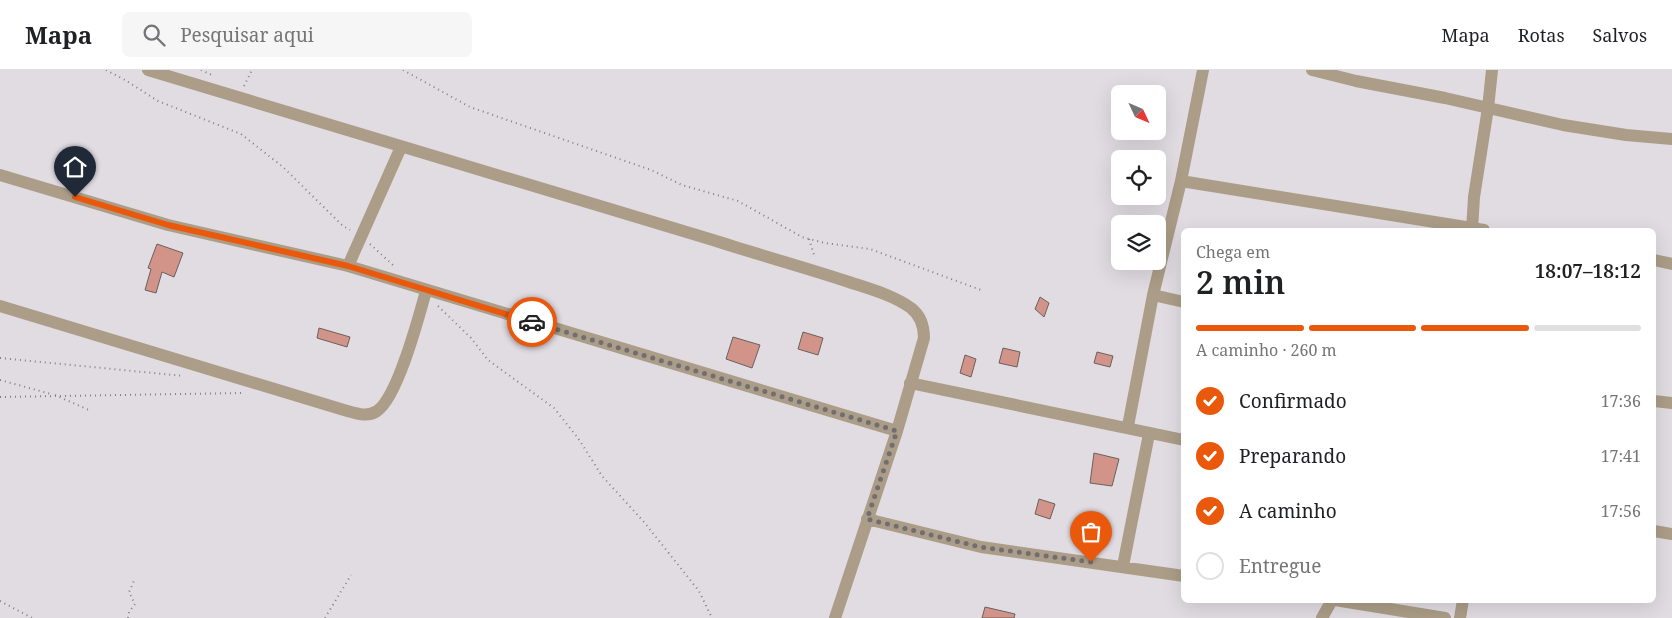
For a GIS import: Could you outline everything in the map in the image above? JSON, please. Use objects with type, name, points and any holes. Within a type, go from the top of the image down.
[{"type":"street","points":[[148,70],[401,147],[626,212],[886,294],[911,308],[924,329],[924,338],[897,431],[835,618]]},
{"type":"street","points":[[1128,426],[1153,295],[1181,181],[1203,70]]},
{"type":"street","points":[[1312,70],[1356,81],[1596,131],[1672,139]]},
{"type":"street","points":[[1476,228],[1479,158],[1488,108],[1492,70]]},
{"type":"street","points":[[348,266],[401,147]]},
{"type":"street","points":[[0,175],[168,225],[348,266],[897,431]]},
{"type":"street","points":[[1181,181],[1470,228]]},
{"type":"street","points":[[1656,260],[1672,264]]},
{"type":"street","points":[[0,306],[366,415],[378,410],[391,392],[404,364],[426,291]]},
{"type":"street","points":[[1153,295],[1181,301]]},
{"type":"street","points":[[910,383],[1128,426],[1149,434],[1181,439]]},
{"type":"street","points":[[1656,401],[1672,403]]},
{"type":"street","points":[[1122,566],[1149,434]]},
{"type":"street","points":[[867,519],[980,547],[1181,576]]},
{"type":"street","points":[[1656,531],[1672,534]]},
{"type":"street","points":[[1322,618],[1331,603]]},
{"type":"street","points":[[1352,603],[1445,618]]},
{"type":"street","points":[[1460,618],[1462,603]]},
{"type":"path","points":[[106,70],[158,100],[241,134],[283,167],[343,226],[361,237],[397,269]]},
{"type":"path","points":[[242,90],[252,70]]},
{"type":"path","points":[[402,70],[470,107],[642,167],[682,186],[738,201],[809,239],[870,249],[981,290]]},
{"type":"path","points":[[809,239],[818,272]]},
{"type":"path","points":[[426,291],[439,307],[471,338],[488,360],[554,408],[578,438],[602,476],[644,522],[699,591],[712,618]]},
{"type":"path","points":[[0,358],[185,376]]},
{"type":"path","points":[[0,380],[53,394],[91,411]]},
{"type":"path","points":[[0,397],[53,394],[248,393]]},
{"type":"path","points":[[325,618],[351,575]]},
{"type":"path","points":[[128,618],[129,612],[136,604],[129,592],[134,581]]},
{"type":"path","points":[[0,601],[32,618]]},
{"type":"building","points":[[157,244],[183,253],[174,277],[162,272],[156,293],[145,290],[151,269],[148,268]]},
{"type":"building","points":[[1040,297],[1049,303],[1044,317],[1035,309]]},
{"type":"building","points":[[319,328],[350,337],[347,347],[317,338]]},
{"type":"building","points":[[803,332],[823,338],[818,355],[798,349]]},
{"type":"building","points":[[733,337],[760,345],[752,368],[726,359]]},
{"type":"building","points":[[1003,348],[1020,352],[1017,367],[999,363]]},
{"type":"building","points":[[1097,352],[1113,356],[1110,367],[1094,363]]},
{"type":"building","points":[[965,355],[976,359],[971,377],[960,373]]},
{"type":"building","points":[[1094,453],[1119,459],[1112,486],[1090,483]]},
{"type":"building","points":[[1039,499],[1055,504],[1050,519],[1035,514]]},
{"type":"building","points":[[985,607],[1015,614],[1014,618],[982,618]]},
{"type":"way so far","points":[[532,322],[897,431],[867,519],[980,547],[1091,562]]},
{"type":"route","points":[[75,197],[168,225],[348,266],[532,322]]}]
